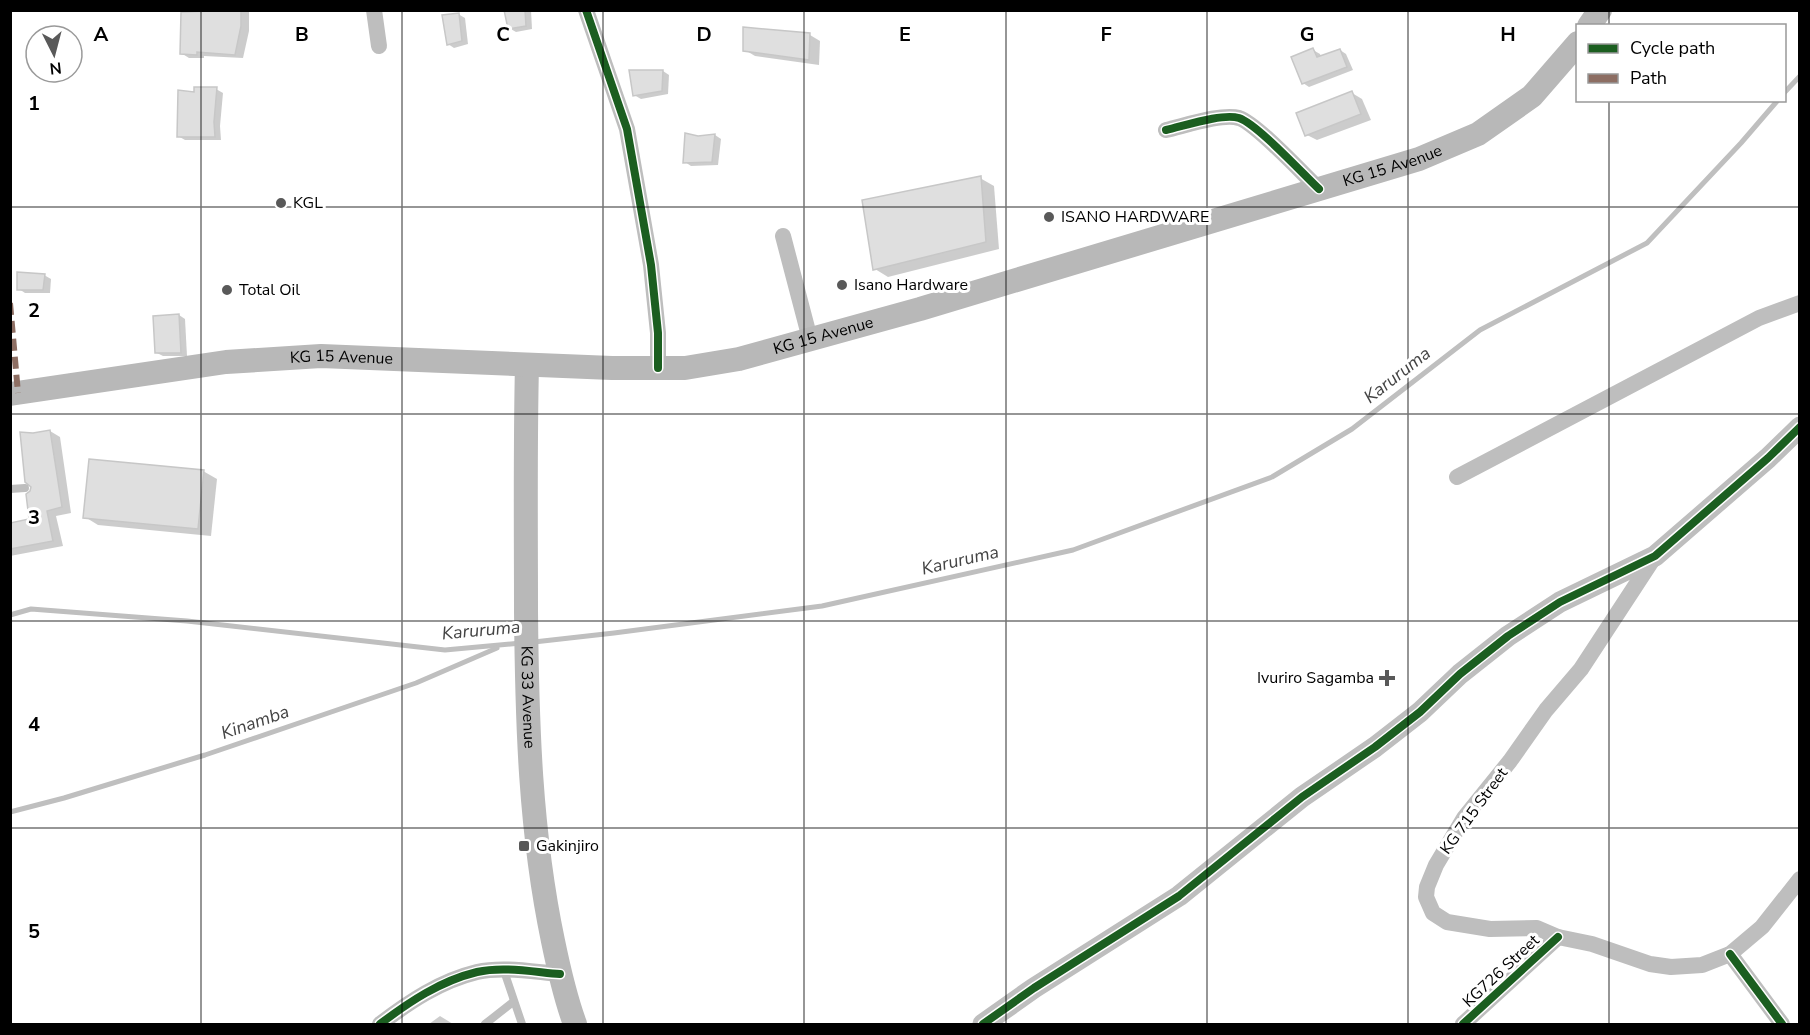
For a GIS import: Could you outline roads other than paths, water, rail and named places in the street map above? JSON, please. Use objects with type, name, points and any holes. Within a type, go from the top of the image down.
[{"type":"main road","points":[[1591,24],[1600,10]]},
{"type":"main road","name":"KG 15 Avenue","points":[[10,394],[225,362],[321,356],[658,368],[685,368],[739,358],[920,309],[1419,159],[1478,134],[1532,96],[1576,45]]},
{"type":"main road","name":"KG 33 Avenue","points":[[527,365],[525,453],[527,725],[532,799],[540,865],[560,974],[565,998],[575,1024]]},
{"type":"street","points":[[374,10],[379,46]]},
{"type":"street","points":[[586,10],[627,129],[651,265],[657,321],[658,368]]},
{"type":"street","points":[[1166,130],[1227,117],[1240,118],[1253,126],[1319,189]]},
{"type":"street","points":[[783,236],[810,339]]},
{"type":"street","points":[[1457,477],[1759,318],[1800,303]]},
{"type":"street","points":[[983,1024],[1034,988],[1179,896],[1302,798],[1420,712],[1460,674],[1508,636],[1560,602],[1655,556],[1800,427]]},
{"type":"street","name":"KG 715 Street","points":[[1655,556],[1581,669],[1546,710],[1510,761],[1464,818],[1436,865],[1427,887],[1426,897],[1432,913],[1447,922],[1490,929],[1537,928],[1558,937],[1592,944],[1650,964],[1671,967],[1702,965],[1730,954],[1762,927],[1800,879]]},
{"type":"street","name":"KG726 Street","points":[[1463,1024],[1558,937]]},
{"type":"street","points":[[1730,954],[1782,1024]]},
{"type":"street","points":[[380,1024],[432,988],[478,972],[504,970],[560,974]]},
{"type":"lane","points":[[10,489],[25,488]]},
{"type":"lane","points":[[504,970],[522,1024]]},
{"type":"lane","points":[[485,1024],[513,1002]]},
{"type":"waterway","name":"Karuruma","points":[[1786,91],[1800,76]]},
{"type":"waterway","name":"Karuruma","points":[[534,642],[822,606],[1073,550],[1272,477],[1352,429],[1480,330],[1647,243],[1776,102]]},
{"type":"waterway","name":"Karuruma","points":[[10,615],[31,609],[187,621],[445,650],[521,643]]},
{"type":"waterway","name":"Kinamba","points":[[10,812],[205,755],[416,683],[497,648]]},
{"type":"place","name":"KGL","points":[[281,203]]},
{"type":"place","name":"ISANO HARDWARE","points":[[1049,217]]},
{"type":"place","name":"Isano Hardware","points":[[842,285]]},
{"type":"place","name":"Total Oil","points":[[227,290]]},
{"type":"place","name":"Ivuriro Sagamba","points":[[1387,678]]},
{"type":"place","name":"Gakinjiro","points":[[524,846]]}]
